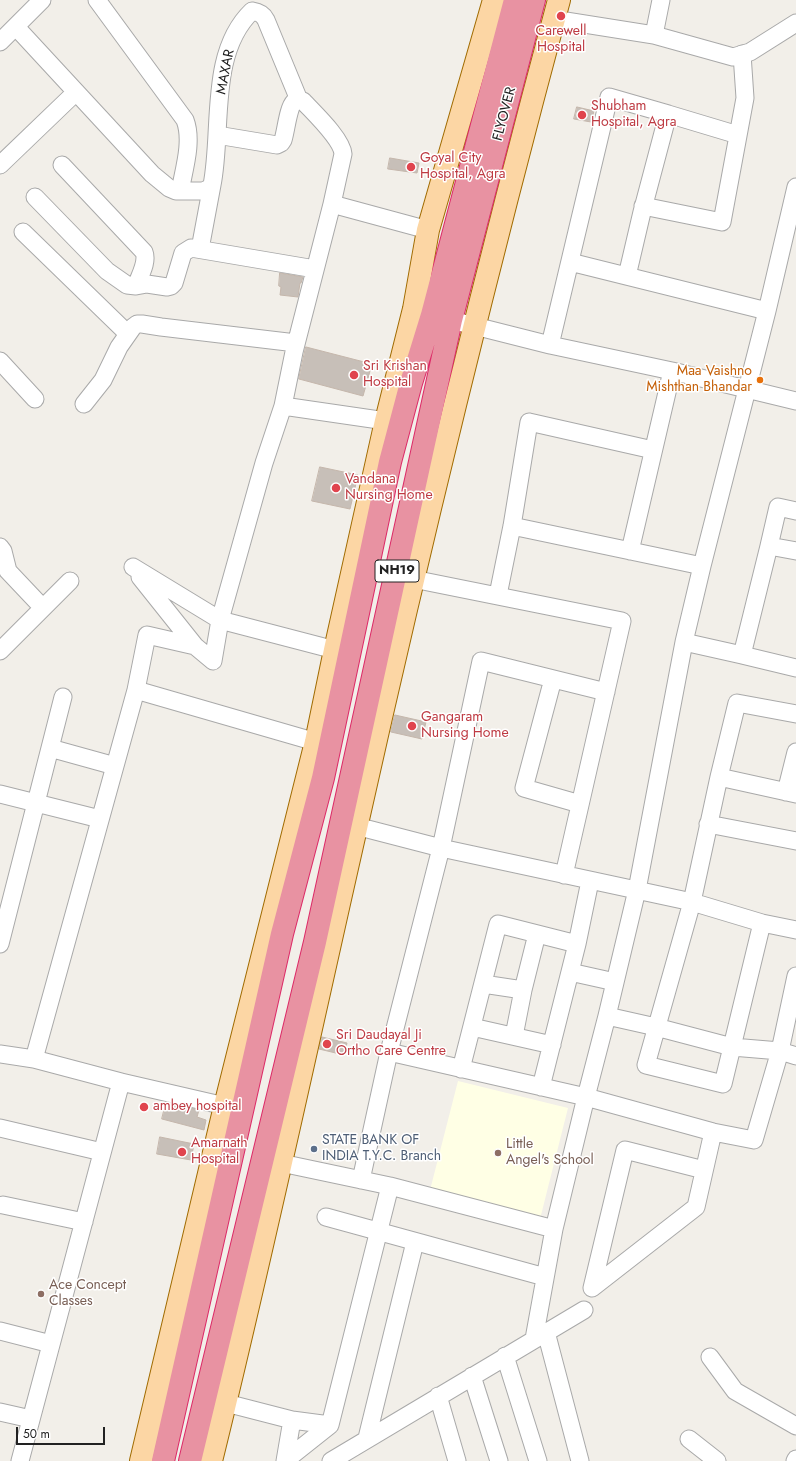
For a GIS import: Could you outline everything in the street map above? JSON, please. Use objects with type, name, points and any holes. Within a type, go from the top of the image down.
[{"type":"highway","name":"FLYOVER","points":[[432,315],[516,0]]},
{"type":"highway","name":"FLYOVER","points":[[432,315],[534,0]]},
{"type":"highway","name":"NH19","points":[[163,1461],[282,934],[323,778],[390,462],[411,383],[432,315]]},
{"type":"highway","name":"NH19","points":[[190,1461],[313,950],[349,824],[432,315]]},
{"type":"main road","points":[[141,1461],[225,1106],[316,742],[386,422],[432,315],[428,230],[494,0]]},
{"type":"main road","points":[[211,1461],[281,1163],[349,824],[413,579],[475,327],[556,10]]},
{"type":"street","points":[[0,42],[42,0]]},
{"type":"street","points":[[96,0],[185,120],[188,127],[189,139],[180,191]]},
{"type":"street","points":[[654,35],[660,0]]},
{"type":"street","name":"MAXAR","points":[[200,249],[212,185],[225,60],[241,23],[252,11],[258,11],[262,8],[299,100]]},
{"type":"street","points":[[556,10],[733,57],[750,52],[796,23]]},
{"type":"street","points":[[16,27],[152,174],[169,188],[180,191],[203,191],[208,190],[212,185]]},
{"type":"street","points":[[643,206],[722,222],[745,98],[742,54]]},
{"type":"street","points":[[0,165],[76,92]]},
{"type":"street","points":[[550,345],[609,97],[738,134]]},
{"type":"street","points":[[217,136],[277,145],[283,140],[292,106],[295,101],[299,100],[303,101],[338,141],[343,150],[343,154],[332,204],[296,343],[283,406],[264,463],[220,620],[213,661],[195,646],[133,567],[220,620],[335,650]]},
{"type":"street","points":[[627,276],[643,206],[668,114]]},
{"type":"street","points":[[62,165],[140,246],[144,252],[146,257],[145,262],[136,286]]},
{"type":"street","points":[[580,1461],[540,1336],[545,1277],[554,1229],[607,1016],[636,890],[684,642],[795,195]]},
{"type":"street","points":[[35,197],[107,271],[127,285],[136,286],[147,284],[167,287],[171,286],[174,283],[183,253],[191,248],[315,269]]},
{"type":"street","points":[[332,204],[428,230]]},
{"type":"street","points":[[23,232],[128,334]]},
{"type":"street","points":[[570,262],[767,311]]},
{"type":"street","points":[[432,315],[550,345],[672,371],[796,401]]},
{"type":"street","points":[[84,404],[103,380],[119,347],[133,327],[137,324],[296,343]]},
{"type":"street","points":[[0,361],[35,399]]},
{"type":"street","points":[[630,551],[672,371]]},
{"type":"street","points":[[283,406],[386,422]]},
{"type":"street","points":[[498,595],[512,526],[529,422],[653,450]]},
{"type":"street","points":[[742,655],[778,507],[796,510]]},
{"type":"street","points":[[512,526],[702,566]]},
{"type":"street","points":[[768,546],[796,552]]},
{"type":"street","points":[[0,547],[3,551],[8,571],[44,608]]},
{"type":"street","points":[[413,579],[622,621],[564,875]]},
{"type":"street","points":[[0,651],[70,582]]},
{"type":"street","points":[[34,1059],[136,690],[147,635],[195,646]]},
{"type":"street","points":[[684,642],[796,668]]},
{"type":"street","points":[[361,1180],[389,1052],[441,848],[481,662],[606,692]]},
{"type":"street","points":[[553,679],[524,788],[580,804]]},
{"type":"street","points":[[136,690],[316,742]]},
{"type":"street","points":[[0,944],[63,697]]},
{"type":"street","points":[[762,923],[723,1084],[646,1065],[692,902],[708,824],[737,703],[796,714]]},
{"type":"street","points":[[50,748],[115,766]]},
{"type":"street","points":[[719,777],[791,793],[796,752]]},
{"type":"street","points":[[0,794],[100,819]]},
{"type":"street","points":[[349,824],[441,848],[692,902],[762,923],[796,930]]},
{"type":"street","points":[[708,824],[796,841]]},
{"type":"street","points":[[541,1087],[577,944],[590,881]]},
{"type":"street","points":[[462,1069],[498,924],[577,944]]},
{"type":"street","points":[[514,1036],[523,990],[537,934]]},
{"type":"street","points":[[570,972],[615,982]]},
{"type":"street","points":[[389,1052],[586,1097],[713,1132],[754,1140],[780,1051],[796,976]]},
{"type":"street","points":[[483,984],[523,990]]},
{"type":"street","points":[[607,1016],[732,1047],[780,1051],[796,1056]]},
{"type":"street","points":[[472,1027],[552,1045]]},
{"type":"street","points":[[0,1054],[34,1059],[121,1082],[225,1106]]},
{"type":"street","points":[[20,1461],[121,1082]]},
{"type":"street","points":[[0,1128],[102,1152]]},
{"type":"street","points":[[704,1170],[625,1150],[592,1288],[696,1207],[713,1132]]},
{"type":"street","points":[[281,1163],[390,1186],[554,1229]]},
{"type":"street","points":[[285,1460],[330,1425],[390,1186]]},
{"type":"street","points":[[1,1208],[84,1222]]},
{"type":"street","points":[[326,1217],[545,1277]]},
{"type":"street","points":[[367,1438],[415,1242]]},
{"type":"street","points":[[335,1460],[367,1438],[584,1310]]},
{"type":"street","points":[[0,1331],[51,1344]]},
{"type":"street","points":[[505,1356],[538,1461]]},
{"type":"street","points":[[710,1357],[735,1391],[796,1426]]},
{"type":"street","points":[[472,1376],[499,1461]]},
{"type":"street","points":[[438,1396],[457,1461]]},
{"type":"street","points":[[226,1402],[292,1420],[330,1425]]},
{"type":"street","points":[[0,1412],[31,1419]]},
{"type":"street","points":[[285,1460],[292,1420]]},
{"type":"street","points":[[689,1439],[717,1461]]},
{"type":"shaded area","name":"Little Angel's School","points":[[458,1081],[568,1108],[538,1227],[428,1198]]},
{"type":"building","points":[[577,107],[594,111],[591,122],[574,119]]},
{"type":"building","points":[[390,158],[419,163],[417,173],[388,169]]},
{"type":"building","points":[[280,273],[303,277],[300,283],[298,297],[280,295]]},
{"type":"building","points":[[306,347],[372,364],[363,396],[299,379]]},
{"type":"building","points":[[320,467],[358,475],[350,509],[312,501]]},
{"type":"building","points":[[395,715],[426,722],[422,739],[391,732]]},
{"type":"building","points":[[322,1037],[347,1043],[344,1055],[319,1049]]},
{"type":"building","points":[[166,1103],[199,1110],[197,1117],[206,1120],[204,1130],[162,1119]]},
{"type":"building","points":[[160,1137],[194,1144],[191,1160],[157,1154]]},
{"type":"place","name":"Carewell Hospital","points":[[561,16]]},
{"type":"place","name":"Shubham Hospital, Agra","points":[[582,115]]},
{"type":"place","name":"Goyal City Hospital, Agra","points":[[411,167]]},
{"type":"place","name":"Sri Krishan Hospital","points":[[354,375]]},
{"type":"place","name":"Maa Vaishno Mishthan Bhandar","points":[[760,380]]},
{"type":"place","name":"Vandana Nursing Home","points":[[336,488]]},
{"type":"place","name":"Gangaram Nursing Home","points":[[412,726]]},
{"type":"place","name":"Sri Daudayal Ji Ortho Care Centre","points":[[327,1044]]},
{"type":"place","name":"ambey hospital","points":[[144,1107]]},
{"type":"place","name":"STATE BANK OF INDIA T.Y.C. Branch","points":[[314,1149]]},
{"type":"place","name":"Amarnath Hospital","points":[[182,1152]]},
{"type":"place","name":"Little Angel's School","points":[[498,1153]]},
{"type":"place","name":"Ace Concept Classes","points":[[41,1294]]}]
